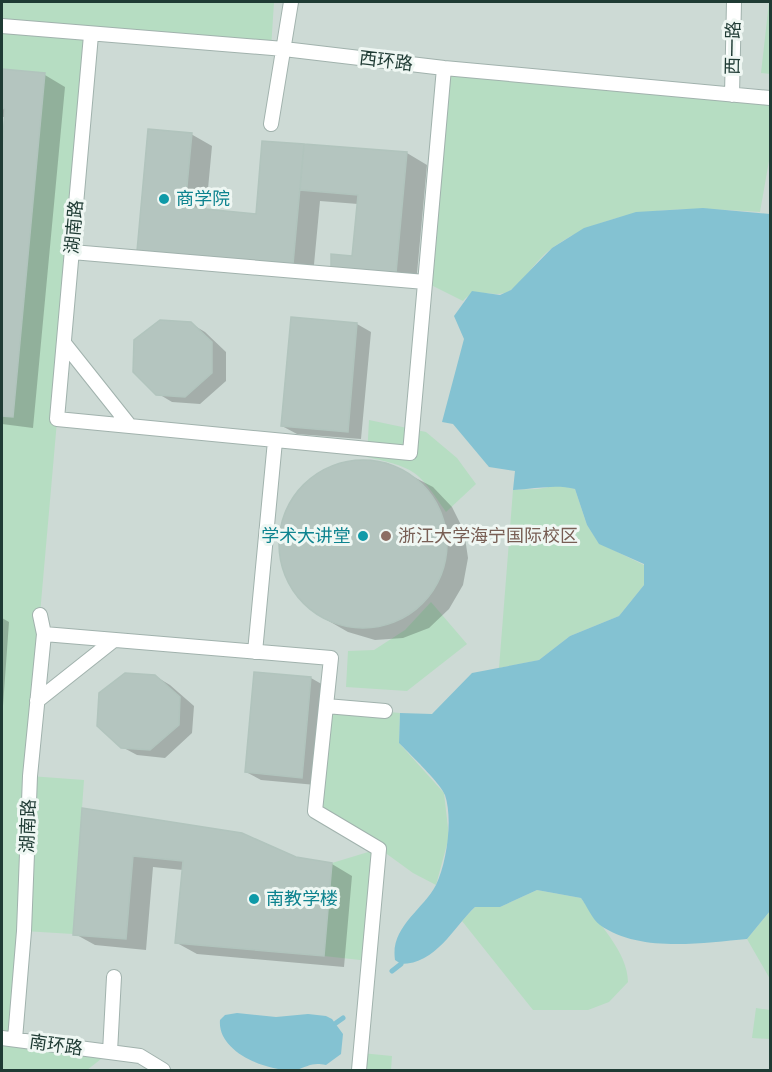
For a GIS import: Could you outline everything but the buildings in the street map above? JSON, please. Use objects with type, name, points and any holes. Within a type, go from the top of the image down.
[{"type":"street","points":[[271,124],[291,2]]},
{"type":"street","name":"西一路","points":[[732,95],[734,2]]},
{"type":"street","name":"西环路","points":[[2,26],[284,49],[444,68],[771,98]]},
{"type":"street","name":"湖南路","points":[[91,35],[57,419],[130,426]]},
{"type":"street","points":[[64,343],[130,426],[410,453],[444,68]]},
{"type":"street","points":[[72,252],[425,282]]},
{"type":"street","points":[[255,652],[275,441]]},
{"type":"street","name":"湖南路","points":[[8,1038],[24,931],[30,776],[44,634],[40,615]]},
{"type":"street","points":[[44,634],[331,658],[315,811],[379,849],[359,1071]]},
{"type":"street","points":[[37,701],[114,640]]},
{"type":"street","points":[[326,706],[385,711]]},
{"type":"street","name":"南环路","points":[[110,1053],[114,977]]},
{"type":"street","name":"南环路","points":[[8,1038],[140,1056],[163,1071]]},
{"type":"shaded area","name":"浙江大学海宁国际校区","points":[[2,2],[770,2],[770,1070],[2,1070]]},
{"type":"green space","points":[[2,2],[274,2],[271,49],[2,25]]},
{"type":"green space","points":[[770,2],[770,74],[761,73]]},
{"type":"green space","points":[[2,26],[91,35],[40,614],[30,776],[84,780],[73,934],[24,931],[15,1038],[110,1052],[87,1070],[2,1070],[2,414],[13,415],[45,74],[2,69]]},
{"type":"green space","points":[[444,68],[770,98],[770,155],[760,212],[680,209],[628,215],[603,222],[578,232],[555,246],[518,284],[506,293],[474,293],[463,301],[425,282]]},
{"type":"green space","points":[[369,420],[426,432],[457,458],[476,484],[446,512],[429,487],[414,473],[396,464],[367,457]]},
{"type":"green space","points":[[559,485],[575,489],[587,525],[599,543],[644,565],[644,585],[619,616],[570,636],[539,660],[499,668],[513,490]]},
{"type":"green space","points":[[431,602],[467,644],[407,691],[346,687],[348,651],[374,650],[405,630]]},
{"type":"green space","points":[[326,706],[400,713],[399,743],[444,793],[449,837],[436,885],[413,873],[380,849],[369,961],[324,956],[332,863],[378,849],[315,811]]},
{"type":"green space","points":[[537,890],[581,898],[610,938],[623,960],[628,982],[609,1002],[588,1010],[533,1010],[462,921],[475,907],[500,907]]},
{"type":"green space","points":[[770,911],[770,979],[747,939]]},
{"type":"green space","points":[[756,1008],[770,1010],[770,1039],[752,1038]]},
{"type":"green space","points":[[361,1053],[392,1056],[391,1070],[359,1070]]},
{"type":"water","points":[[703,208],[770,214],[770,911],[747,939],[691,944],[652,943],[633,940],[600,925],[581,898],[537,890],[500,907],[475,907],[434,952],[413,962],[401,964],[395,960],[397,938],[402,928],[430,894],[440,876],[446,853],[449,816],[445,795],[438,784],[399,743],[400,713],[432,714],[472,673],[539,660],[570,636],[619,616],[644,585],[644,564],[599,544],[587,525],[575,489],[552,487],[513,490],[515,471],[489,467],[453,424],[442,422],[464,339],[454,316],[472,291],[500,295],[511,290],[552,248],[584,228],[636,212]]},
{"type":"water","points":[[237,1013],[276,1017],[308,1014],[326,1016],[332,1019],[343,1034],[341,1054],[326,1065],[314,1064],[296,1070],[271,1068],[258,1063],[235,1050],[221,1031],[220,1020],[225,1015]]},
{"type":"waterway","points":[[392,971],[401,964]]},
{"type":"waterway","points":[[336,1023],[343,1018]]},
{"type":"place","name":"商学院","points":[[164,199]]},
{"type":"place","name":"学术大讲堂","points":[[363,536]]},
{"type":"place","name":"浙江大学海宁国际校区","points":[[386,536]]},
{"type":"place","name":"南教学楼","points":[[254,899]]}]
